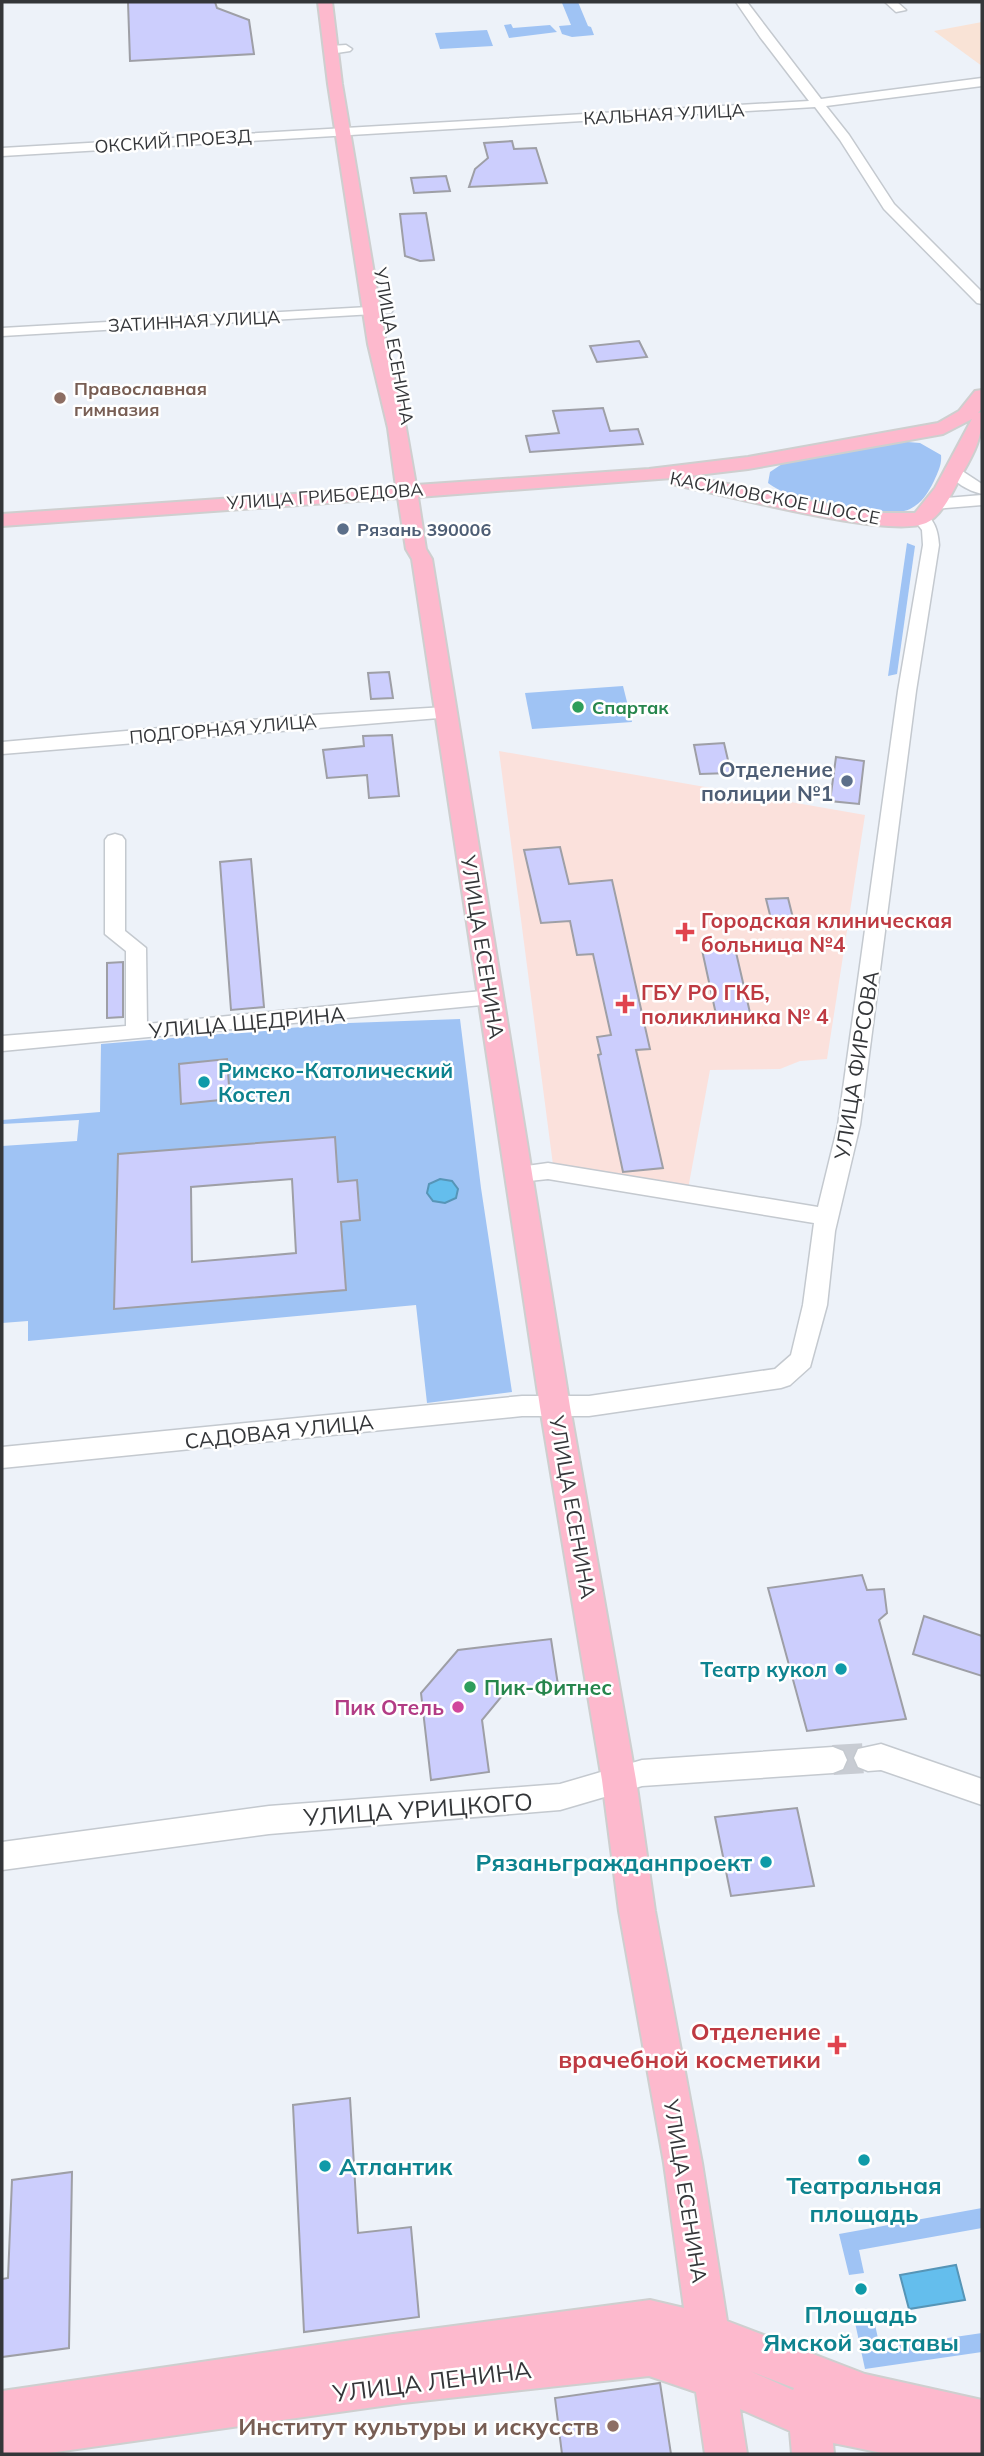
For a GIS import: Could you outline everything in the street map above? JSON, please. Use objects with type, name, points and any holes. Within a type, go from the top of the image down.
[{"type":"main road","points":[[325,2],[338,50]]},
{"type":"main road","points":[[338,2],[338,50]]},
{"type":"main road","name":"УЛИЦА ЕСЕНИНА","points":[[338,50],[379,310],[377,344],[413,490],[432,546],[422,559],[445,713],[555,1406],[619,1780],[637,1911],[683,2163],[726,2454]]},
{"type":"main road","name":"КАСИМОВСКОЕ ШОССЕ","points":[[649,475],[754,465],[943,428],[973,410],[982,395]]},
{"type":"main road","points":[[927,511],[982,418]]},
{"type":"main road","name":"КАСИМОВСКОЕ ШОССЕ","points":[[893,436],[920,439],[937,445],[948,455],[953,470]]},
{"type":"main road","points":[[728,488],[754,465]]},
{"type":"main road","points":[[754,465],[753,482],[762,491],[793,502]]},
{"type":"main road","name":"УЛИЦА ГРИБОЕДОВА","points":[[2,520],[649,475]]},
{"type":"main road","name":"КАСИМОВСКОЕ ШОССЕ","points":[[649,475],[728,488],[858,517],[900,520],[927,511]]},
{"type":"main road","name":"УЛИЦА ЛЕНИНА","points":[[2,2412],[650,2319],[709,2336],[865,2395],[982,2421]]},
{"type":"main road","name":"УЛИЦА ЛЕНИНА","points":[[2,2440],[403,2382],[649,2356],[715,2377],[812,2436],[906,2437],[961,2443],[982,2450]]},
{"type":"main road","points":[[806,2373],[812,2436]]},
{"type":"street","points":[[742,2],[764,35],[845,138],[889,206],[982,300]]},
{"type":"street","points":[[890,2],[900,10]]},
{"type":"street","name":"КАЛЬНАЯ УЛИЦА","points":[[351,130],[818,105],[917,94],[982,82]]},
{"type":"street","name":"ОКСКИЙ ПРОЕЗД","points":[[2,152],[351,130]]},
{"type":"street","name":"ЗАТИННАЯ УЛИЦА","points":[[2,332],[379,310]]},
{"type":"street","points":[[953,470],[970,485],[982,489]]},
{"type":"street","points":[[927,511],[982,500]]},
{"type":"street","name":"УЛИЦА ФИРСОВА","points":[[555,1406],[650,1399],[781,1378],[802,1360],[815,1305],[824,1231],[849,1125],[907,691],[931,545],[927,511]]},
{"type":"street","name":"ПОДГОРНАЯ УЛИЦА","points":[[2,748],[296,722],[445,713]]},
{"type":"street","points":[[114,840],[115,934],[136,948],[137,1033]]},
{"type":"street","name":"УЛИЦА ЩЕДРИНА","points":[[2,1044],[492,997]]},
{"type":"street","points":[[520,1174],[548,1171],[829,1217]]},
{"type":"street","name":"САДОВАЯ УЛИЦА","points":[[2,1458],[522,1406],[555,1406]]},
{"type":"street","points":[[868,1758],[881,1757],[982,1793]]},
{"type":"street","name":"УЛИЦА УРИЦКОГО","points":[[2,1856],[269,1820],[560,1797],[642,1773],[833,1760]]},
{"type":"shaded area","points":[[578,2],[594,35],[572,37],[562,34],[559,26],[571,25],[562,3]]},
{"type":"shaded area","points":[[982,22],[982,66],[934,31]]},
{"type":"shaded area","points":[[511,24],[513,28],[550,25],[557,32],[509,38],[504,25]]},
{"type":"shaded area","points":[[487,30],[493,46],[440,49],[435,33]]},
{"type":"shaded area","points":[[895,441],[920,443],[941,455],[939,468],[929,490],[921,501],[910,509],[878,514],[837,509],[797,497],[768,483],[770,472],[782,464]]},
{"type":"shaded area","points":[[907,543],[915,546],[897,674],[888,676]]},
{"type":"shaded area","name":"Спартак","points":[[623,686],[632,722],[532,729],[525,693]]},
{"type":"shaded area","name":"Городская клиническая больница №4","points":[[499,751],[865,815],[827,1059],[800,1061],[780,1069],[710,1070],[688,1189],[553,1165]]},
{"type":"shaded area","points":[[460,1019],[481,1188],[512,1392],[427,1403],[416,1305],[28,1341],[28,1321],[2,1323],[2,1146],[77,1141],[79,1120],[2,1124],[2,1120],[100,1112],[101,1044],[349,1023]],"holes":[[[227,1059],[230,1099],[181,1104],[179,1064]],[[334,1137],[338,1182],[357,1180],[360,1220],[341,1222],[345,1290],[114,1309],[118,1154]]]},
{"type":"shaded area","points":[[440,1179],[452,1181],[458,1189],[456,1198],[445,1203],[433,1201],[427,1193],[429,1184]]},
{"type":"shaded area","points":[[982,2208],[982,2228],[859,2250],[864,2273],[849,2275],[839,2234]]},
{"type":"shaded area","points":[[956,2265],[965,2300],[909,2309],[900,2275]]},
{"type":"shaded area","points":[[873,2315],[880,2348],[982,2333],[982,2352],[865,2369],[854,2318]]},
{"type":"building","points":[[128,2],[215,2],[217,8],[249,20],[254,54],[130,61]]},
{"type":"building","points":[[512,141],[514,149],[536,148],[547,183],[469,187],[475,169],[488,158],[484,143]]},
{"type":"building","points":[[446,176],[450,191],[414,193],[411,178]]},
{"type":"building","points":[[426,213],[434,260],[420,261],[405,256],[400,214]]},
{"type":"building","points":[[639,341],[647,357],[597,362],[590,346]]},
{"type":"building","points":[[603,408],[610,431],[638,429],[643,444],[530,452],[526,436],[559,433],[553,411]]},
{"type":"building","points":[[389,672],[393,698],[371,699],[368,673]]},
{"type":"building","points":[[392,735],[399,796],[369,798],[367,775],[327,778],[323,750],[364,746],[363,736]]},
{"type":"building","points":[[724,743],[731,773],[700,774],[694,745]]},
{"type":"building","name":"Отделение полиции №1","points":[[836,757],[864,761],[859,804],[830,801]]},
{"type":"building","points":[[560,847],[569,884],[612,880],[650,1049],[636,1050],[663,1168],[623,1172],[598,1055],[601,1054],[597,1037],[611,1035],[593,954],[577,955],[570,921],[541,923],[524,850]]},
{"type":"building","points":[[251,859],[264,1007],[231,1010],[220,862]]},
{"type":"building","name":"Городская клиническая больница №4","points":[[788,898],[794,922],[772,923],[766,899]]},
{"type":"building","name":"Городская клиническая больница №4","points":[[735,948],[751,1017],[717,1019],[702,950]]},
{"type":"building","points":[[123,962],[123,1017],[107,1018],[107,963]]},
{"type":"building","name":"Римско-Католический Костел","points":[[227,1059],[230,1099],[181,1104],[179,1064]]},
{"type":"building","points":[[335,1137],[338,1182],[357,1180],[360,1220],[341,1222],[346,1290],[114,1309],[118,1154]],"holes":[[[292,1179],[296,1253],[192,1262],[191,1187]]]},
{"type":"building","name":"Театр кукол","points":[[862,1575],[867,1590],[884,1589],[887,1613],[879,1620],[906,1719],[807,1731],[768,1588]]},
{"type":"building","points":[[924,1616],[982,1636],[982,1676],[913,1654]]},
{"type":"building","name":"Пик Отель","points":[[551,1639],[558,1685],[506,1691],[482,1720],[489,1772],[431,1780],[421,1693],[458,1650]]},
{"type":"building","name":"Рязаньгражданпроект","points":[[797,1808],[814,1886],[731,1896],[715,1817]]},
{"type":"building","name":"Атлантик","points":[[350,2098],[358,2233],[411,2227],[419,2317],[304,2332],[293,2105]]},
{"type":"building","points":[[72,2172],[69,2348],[2,2357],[2,2279],[8,2278],[12,2180]]},
{"type":"building","name":"Институт культуры и искусств","points":[[660,2383],[671,2454],[562,2454],[555,2398]]},
{"type":"tunnel","points":[[833,1760],[868,1758]]},
{"type":"place","name":"Православная гимназия","points":[[60,398]]},
{"type":"place","name":"Рязань 390006","points":[[343,529]]},
{"type":"place","name":"Спартак","points":[[578,707]]},
{"type":"place","name":"Отделение полиции №1","points":[[847,781]]},
{"type":"place","name":"Городская клиническая больница №4","points":[[685,932]]},
{"type":"place","name":"ГБУ РО ГКБ, поликлиника № 4","points":[[625,1004]]},
{"type":"place","name":"Римско-Католический Костел","points":[[204,1082]]},
{"type":"place","name":"Театр кукол","points":[[841,1669]]},
{"type":"place","name":"Пик-Фитнес","points":[[470,1687]]},
{"type":"place","name":"Пик Отель","points":[[458,1707]]},
{"type":"place","name":"Рязаньгражданпроект","points":[[766,1862]]},
{"type":"place","name":"Отделение врачебной косметики","points":[[837,2045]]},
{"type":"place","name":"Театральная площадь","points":[[864,2160]]},
{"type":"place","name":"Атлантик","points":[[325,2166]]},
{"type":"place","name":"Площадь Ямской заставы","points":[[861,2289]]},
{"type":"place","name":"Институт культуры и искусств","points":[[613,2426]]}]
